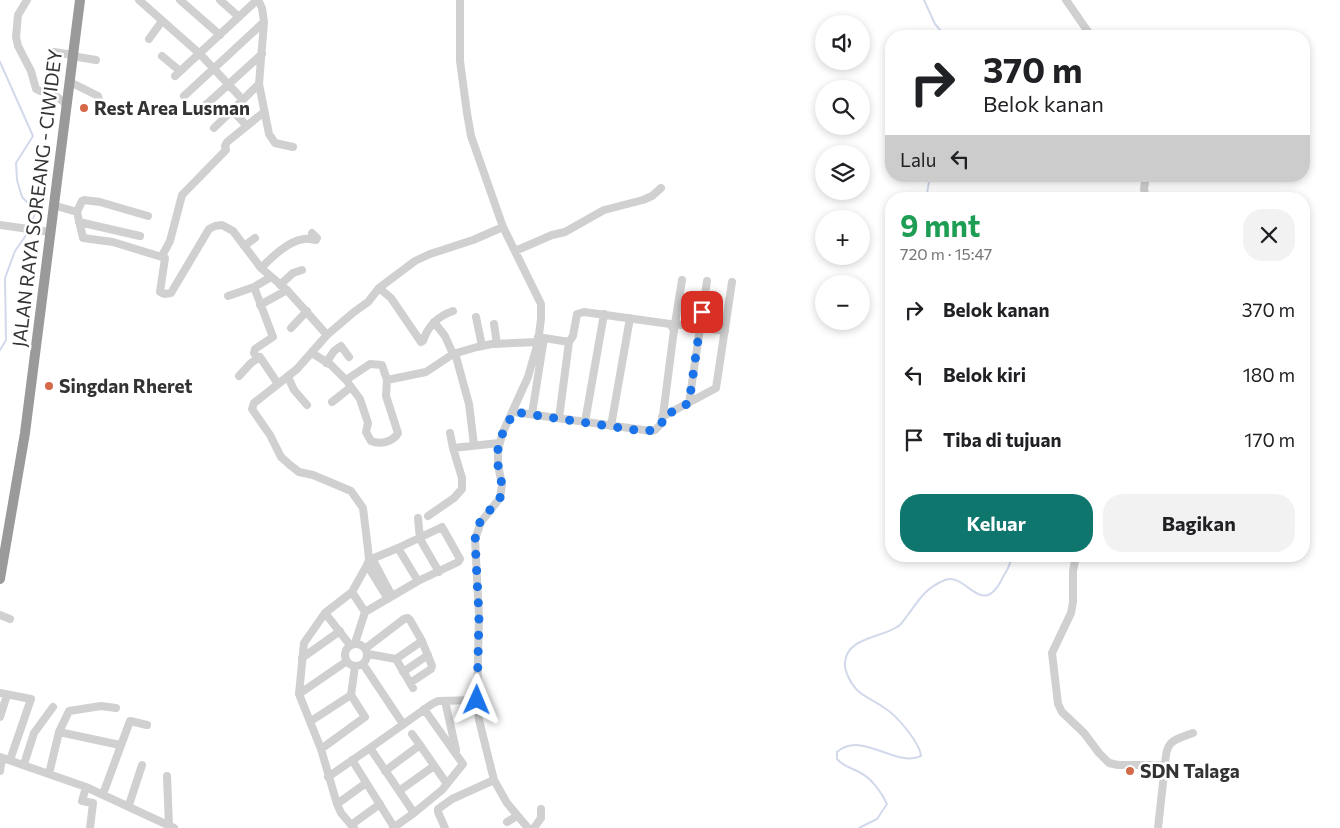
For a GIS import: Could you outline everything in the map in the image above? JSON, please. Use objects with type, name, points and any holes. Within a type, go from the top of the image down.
[{"type":"highway","name":"JALAN RAYA SOREANG - CIWIDEY","points":[[0,579],[25,433],[80,0]]},
{"type":"street","points":[[27,0],[18,15],[16,37],[18,46],[31,70],[36,89],[51,92],[66,104]]},
{"type":"street","points":[[180,0],[220,35]]},
{"type":"street","points":[[220,0],[239,17]]},
{"type":"street","points":[[162,56],[178,74],[257,0],[262,8],[264,22],[259,84],[264,112],[271,139],[274,143],[293,147]]},
{"type":"street","points":[[460,0],[460,61],[466,113],[476,153],[503,227],[541,304],[540,339],[532,414]]},
{"type":"street","points":[[1066,0],[1087,30]]},
{"type":"street","points":[[143,1],[162,21],[200,54],[243,100]]},
{"type":"street","points":[[149,39],[162,21]]},
{"type":"street","points":[[184,96],[264,22]]},
{"type":"street","points":[[54,52],[96,60]]},
{"type":"street","points":[[196,113],[262,54]]},
{"type":"street","points":[[70,82],[98,96],[102,110]]},
{"type":"street","points":[[214,128],[259,84]]},
{"type":"street","points":[[232,110],[246,125]]},
{"type":"street","points":[[162,256],[170,241],[182,195],[226,150],[227,142],[264,112]]},
{"type":"street","points":[[515,251],[552,235],[565,232],[604,210],[643,200],[652,196],[661,188]]},
{"type":"street","points":[[148,216],[100,202],[84,200],[77,212],[82,237],[85,239],[113,242],[162,256],[165,260],[160,292],[164,294],[171,293],[207,232],[212,227],[222,225],[227,227],[234,231],[261,268],[287,290],[327,335]]},
{"type":"street","points":[[54,205],[77,212]]},
{"type":"street","points":[[79,222],[140,236]]},
{"type":"street","points":[[0,225],[50,232]]},
{"type":"street","points":[[390,597],[369,561],[363,508],[353,492],[313,475],[299,472],[281,457],[270,435],[252,410],[254,403],[267,395],[288,377],[327,335],[368,302],[379,288],[415,261],[503,227]]},
{"type":"street","points":[[261,268],[283,248],[303,239],[316,240],[317,238],[312,233]]},
{"type":"street","points":[[244,246],[255,238]]},
{"type":"street","points":[[280,285],[293,273],[302,270]]},
{"type":"street","points":[[228,296],[254,287],[271,277]]},
{"type":"street","points":[[514,412],[651,432],[659,427],[682,280]]},
{"type":"street","points":[[689,403],[707,281]]},
{"type":"street","points":[[662,417],[716,388],[732,282]]},
{"type":"street","points":[[254,287],[273,337],[255,349],[254,353],[257,358],[261,358],[278,384]]},
{"type":"street","points":[[379,288],[392,298],[422,342],[434,322],[453,310]]},
{"type":"street","points":[[260,305],[287,290]]},
{"type":"street","points":[[291,328],[307,311]]},
{"type":"street","points":[[559,418],[569,342],[573,336],[575,319],[579,312],[666,323],[675,327],[725,330]]},
{"type":"street","points":[[585,422],[604,314]]},
{"type":"street","points":[[476,317],[482,346]]},
{"type":"street","points":[[610,426],[630,318]]},
{"type":"street","points":[[434,322],[445,336],[454,354],[469,404],[474,445]]},
{"type":"street","points":[[494,324],[497,344]]},
{"type":"street","points":[[528,828],[507,803],[494,780],[479,720],[477,700],[479,616],[475,539],[480,522],[500,498],[502,485],[498,465],[499,443],[528,377],[540,339]]},
{"type":"street","points":[[386,380],[426,372],[454,354],[482,346],[540,339],[569,342]]},
{"type":"street","points":[[326,363],[334,351],[342,346],[349,357]]},
{"type":"street","points":[[312,353],[346,380],[360,399],[368,423],[366,432],[370,440],[379,444],[396,437],[398,433],[386,396],[386,380],[382,364],[373,363],[362,368],[346,380]]},
{"type":"street","points":[[239,376],[257,358]]},
{"type":"street","points":[[288,377],[294,390],[308,405]]},
{"type":"street","points":[[332,402],[351,387]]},
{"type":"street","points":[[428,516],[462,490],[462,478],[450,433]]},
{"type":"street","points":[[453,448],[499,443]]},
{"type":"street","points":[[418,518],[420,538],[439,572]]},
{"type":"street","points":[[347,661],[345,652],[353,644],[365,612],[418,581],[458,562],[460,559],[443,528],[440,527],[369,561],[352,592],[325,613],[304,643],[299,694],[311,721],[341,813],[353,827],[380,804]]},
{"type":"street","points":[[398,548],[418,581]]},
{"type":"street","points":[[1075,562],[1073,571],[1074,594],[1071,613],[1052,653],[1058,704],[1066,716],[1084,733],[1109,763],[1118,765],[1165,765]]},
{"type":"street","points":[[352,592],[365,612]]},
{"type":"street","points":[[311,721],[351,695],[359,665],[367,651],[406,618],[410,620],[422,641],[432,667],[412,686],[396,659],[367,651],[362,644],[353,644],[325,613]]},
{"type":"street","points":[[0,615],[10,618]]},
{"type":"street","points":[[302,658],[340,631]]},
{"type":"street","points":[[396,659],[422,641]]},
{"type":"street","points":[[404,672],[428,655]]},
{"type":"street","points":[[347,661],[359,665],[403,724]]},
{"type":"street","points":[[299,694],[347,661]]},
{"type":"street","points":[[0,716],[3,694],[31,699],[0,771]]},
{"type":"street","points":[[320,749],[364,718],[351,695]]},
{"type":"street","points":[[328,777],[432,704],[445,701],[477,700]]},
{"type":"street","points":[[445,701],[458,755]]},
{"type":"street","points":[[49,774],[60,732],[69,711],[102,706],[116,708]]},
{"type":"street","points":[[24,764],[34,732],[53,707]]},
{"type":"street","points":[[352,760],[394,828],[447,784],[463,766],[458,755],[424,709]]},
{"type":"street","points":[[103,794],[130,720],[147,725]]},
{"type":"street","points":[[60,732],[120,745]]},
{"type":"street","points":[[1158,828],[1167,747],[1170,743],[1193,733]]},
{"type":"street","points":[[412,734],[447,784]]},
{"type":"street","points":[[385,771],[420,746]]},
{"type":"street","points":[[370,748],[414,813]]},
{"type":"street","points":[[4,758],[86,787],[172,827]]},
{"type":"street","points":[[129,806],[142,765]]},
{"type":"street","points":[[399,791],[434,766]]},
{"type":"street","points":[[167,776],[172,827]]},
{"type":"street","points":[[445,828],[438,809],[452,799],[494,780]]},
{"type":"street","points":[[337,804],[366,783]]},
{"type":"street","points":[[86,787],[82,801],[93,803],[90,828]]},
{"type":"street","points":[[534,828],[541,818],[541,809]]},
{"type":"street","points":[[506,822],[517,816]]},
{"type":"waterway","points":[[924,0],[935,24],[940,30]]},
{"type":"waterway","points":[[0,62],[33,136],[16,163],[17,180],[22,197],[36,211],[30,226]]},
{"type":"waterway","points":[[927,192],[929,182]]},
{"type":"waterway","points":[[0,350],[6,340],[5,278],[15,251],[29,231]]},
{"type":"waterway","points":[[859,828],[877,819],[887,804],[869,779],[842,764],[837,759],[837,752],[847,746],[857,745],[900,757],[911,758],[921,756],[917,744],[896,717],[854,687],[845,667],[847,655],[851,648],[857,644],[898,626],[927,591],[945,580],[953,579],[974,592],[988,595],[995,589],[1010,562]]},
{"type":"place","name":"Rest Area Lusman","points":[[84,108]]},
{"type":"place","name":"Singdan Rheret","points":[[49,386]]},
{"type":"place","name":"SDN Talaga","points":[[1130,771]]},
{"type":"route","points":[[477,700],[479,616],[475,539],[480,522],[500,498],[502,478],[498,465],[498,449],[503,432],[514,412],[642,431],[651,432],[656,430],[662,423],[662,417],[689,403],[702,312]]}]
